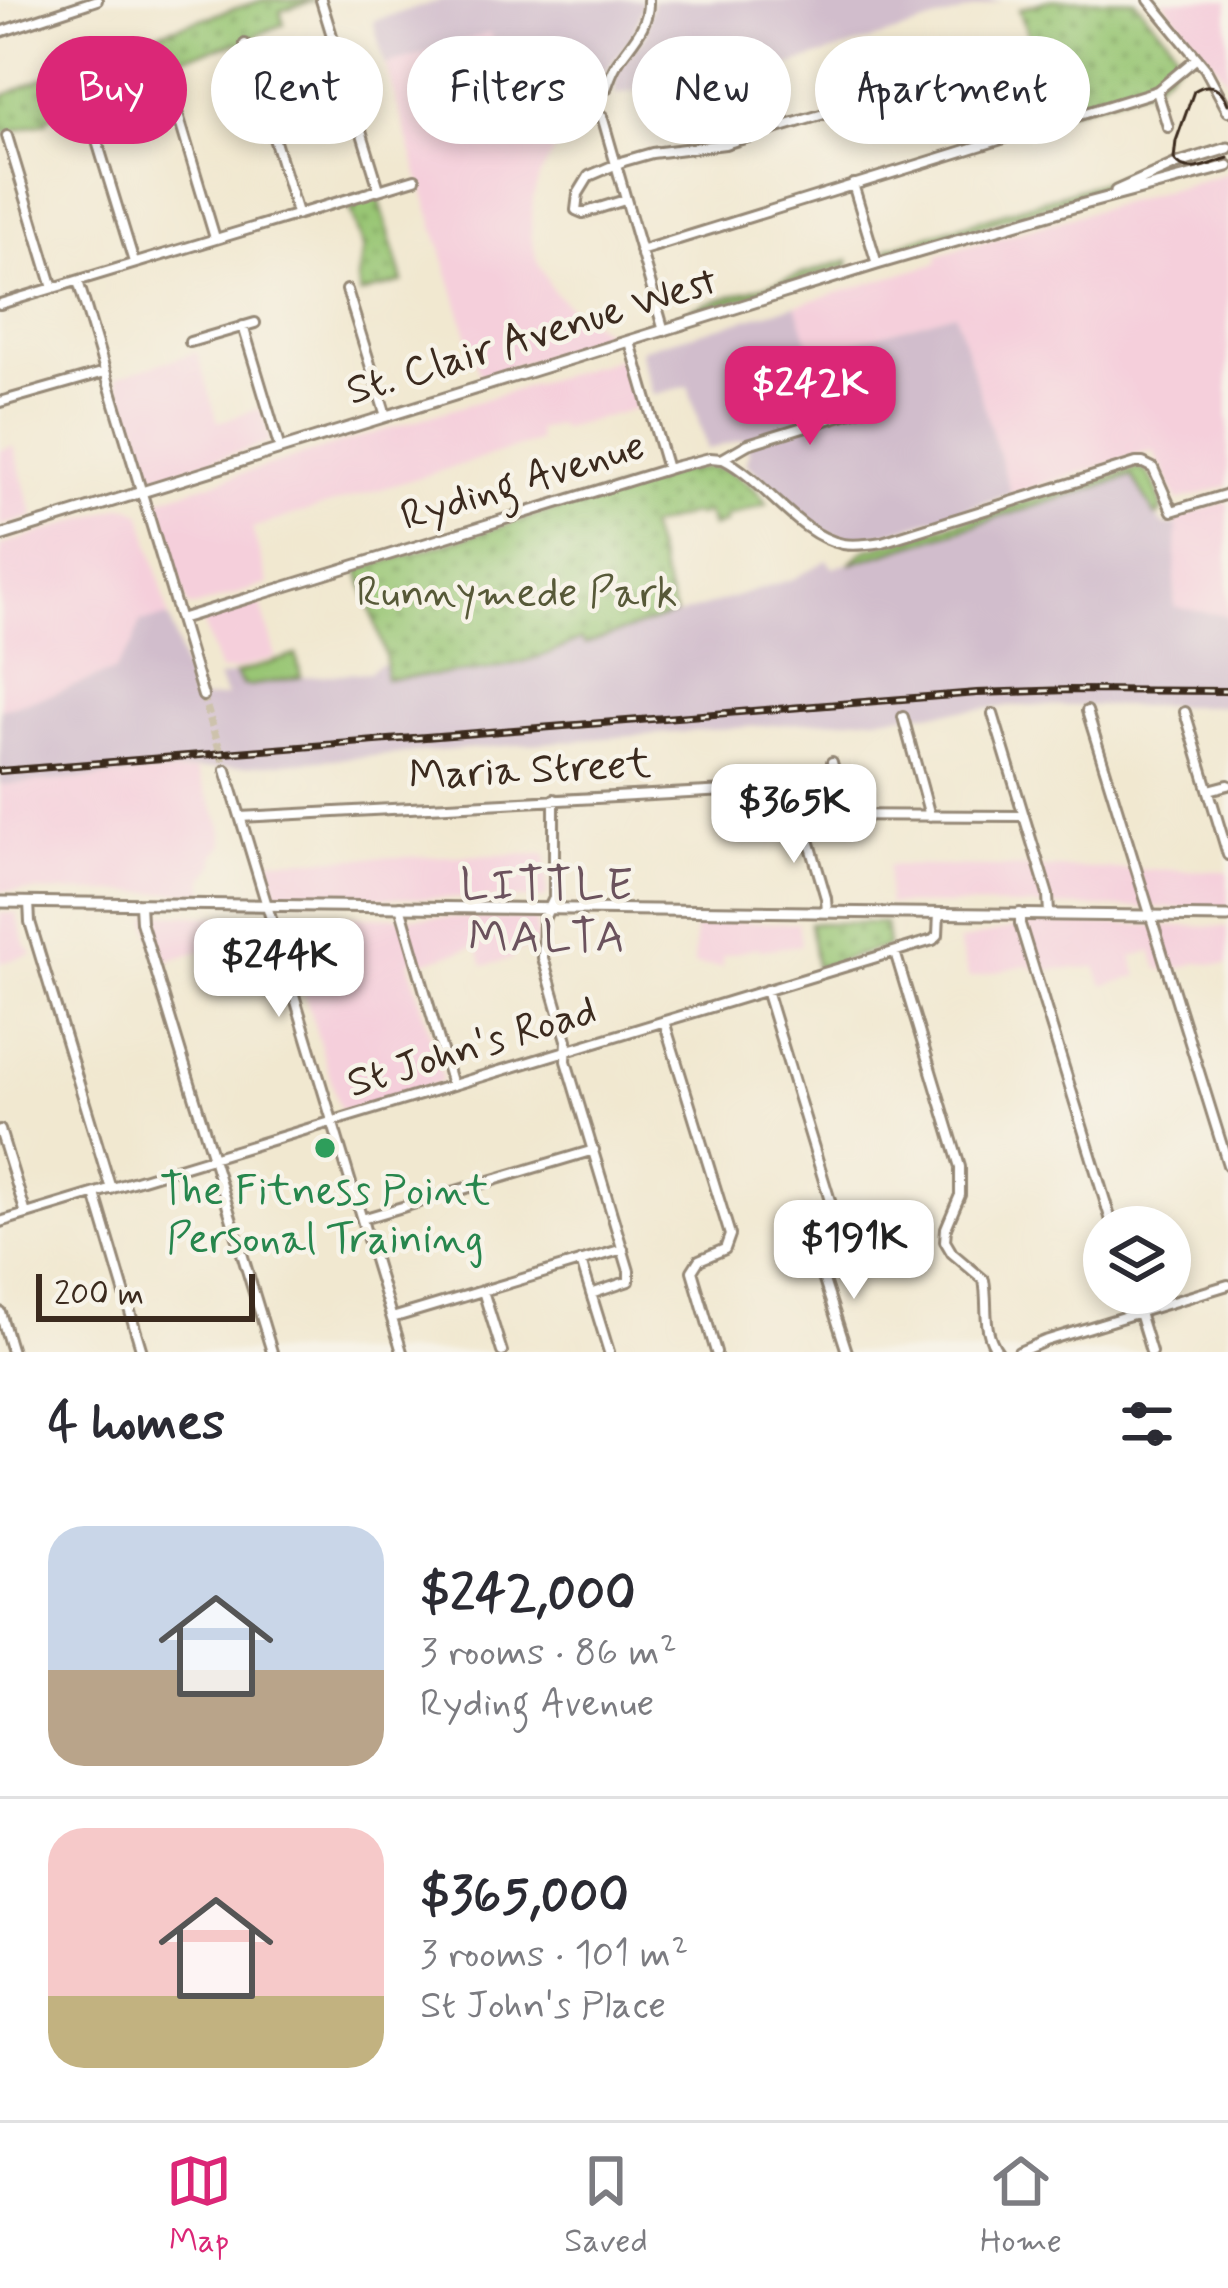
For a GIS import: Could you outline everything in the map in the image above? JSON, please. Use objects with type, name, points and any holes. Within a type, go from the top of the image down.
[{"type":"main road","name":"St. Clair Avenue West","points":[[1084,204],[1176,164],[1228,148]]},
{"type":"main road","name":"St. Clair Avenue West","points":[[0,536],[877,264],[1228,166]]},
{"type":"main road","points":[[0,902],[1228,916]]},
{"type":"street","points":[[0,32],[98,0]]},
{"type":"street","points":[[321,0],[379,189]]},
{"type":"street","points":[[608,83],[644,25],[648,0]]},
{"type":"street","points":[[1148,0],[1197,58],[1228,112]]},
{"type":"street","points":[[1090,112],[1157,92],[1197,58]]},
{"type":"street","points":[[1157,92],[1168,127]]},
{"type":"street","points":[[625,200],[584,213],[576,210],[578,194],[589,176],[615,165],[652,153],[725,144],[815,117]]},
{"type":"street","points":[[7,136],[53,288]]},
{"type":"street","points":[[608,139],[664,331]]},
{"type":"street","points":[[98,144],[134,262]]},
{"type":"street","points":[[187,144],[215,238]]},
{"type":"street","points":[[276,144],[297,213]]},
{"type":"street","points":[[640,251],[985,144]]},
{"type":"street","points":[[0,304],[415,179]]},
{"type":"street","points":[[854,184],[877,264]]},
{"type":"street","points":[[78,280],[203,696]]},
{"type":"street","points":[[347,290],[386,416]]},
{"type":"street","points":[[190,342],[255,323]]},
{"type":"street","points":[[243,326],[280,449]]},
{"type":"street","points":[[629,342],[667,470]]},
{"type":"street","points":[[0,402],[105,372]]},
{"type":"street","name":"Ryding Avenue","points":[[180,619],[667,470],[722,458],[748,444],[881,403]]},
{"type":"street","points":[[722,458],[746,472],[811,529],[825,538],[855,545],[882,542],[1136,463],[1149,465],[1157,474],[1172,511],[1228,494]]},
{"type":"street","points":[[1087,711],[1228,1165]]},
{"type":"street","points":[[1185,712],[1228,855]]},
{"type":"street","points":[[993,714],[1048,897],[1049,914]]},
{"type":"street","points":[[902,717],[930,816]]},
{"type":"street","points":[[832,762],[845,815]]},
{"type":"street","points":[[226,770],[402,1352]]},
{"type":"street","points":[[1209,790],[1228,784]]},
{"type":"street","name":"Maria Street","points":[[240,817],[783,788],[796,795],[802,814],[1024,816]]},
{"type":"street","points":[[554,799],[554,898],[544,919],[543,958],[567,1040],[566,1061],[629,1281],[591,1294]]},
{"type":"street","points":[[802,814],[827,912]]},
{"type":"street","points":[[29,902],[30,922],[111,1189]]},
{"type":"street","points":[[140,904],[141,922],[272,1352]]},
{"type":"street","points":[[400,906],[452,1085]]},
{"type":"street","name":"St John's Road","points":[[0,1222],[895,952],[936,938],[939,913]]},
{"type":"street","points":[[1020,914],[1107,1206]]},
{"type":"street","points":[[895,952],[960,1167],[959,1195],[945,1241],[984,1280],[988,1332],[998,1352]]},
{"type":"street","points":[[766,990],[834,1214],[819,1265],[847,1352]]},
{"type":"street","points":[[664,1021],[730,1235],[724,1249],[699,1260],[692,1271],[716,1352]]},
{"type":"street","points":[[0,1130],[26,1214]]},
{"type":"street","points":[[362,1219],[594,1150]]},
{"type":"street","points":[[95,1194],[142,1352]]},
{"type":"street","points":[[392,1318],[622,1249]]},
{"type":"street","points":[[581,1262],[609,1352]]},
{"type":"street","points":[[1191,1297],[1228,1286]]},
{"type":"street","points":[[483,1291],[502,1352]]},
{"type":"street","points":[[0,1312],[12,1352]]},
{"type":"street","points":[[1019,1352],[1132,1314]]},
{"type":"street","points":[[1139,1314],[1151,1352]]},
{"type":"shaded area","points":[[443,0],[642,0],[634,33],[608,68],[608,36],[490,33],[407,36],[407,58],[385,65],[383,36],[377,36],[373,21]]},
{"type":"shaded area","points":[[653,0],[1003,0],[886,36],[815,36],[815,58],[791,65],[791,36],[645,35]]},
{"type":"shaded area","points":[[1163,0],[1228,0],[1228,80],[1169,9]]},
{"type":"shaded area","points":[[632,51],[632,91],[615,95],[616,71]]},
{"type":"shaded area","points":[[407,58],[407,137],[385,65]]},
{"type":"shaded area","points":[[409,144],[560,144],[540,175],[533,197],[531,235],[537,260],[553,291],[572,310],[607,332],[600,339],[480,377]]},
{"type":"shaded area","points":[[1228,173],[1228,486],[1178,501],[1153,450],[1011,494],[955,313],[811,354],[796,305],[938,263],[937,255]]},
{"type":"shaded area","points":[[796,305],[812,354],[955,313],[1011,494],[889,533],[853,539],[830,534],[746,463],[749,451],[743,439],[707,450],[688,386],[653,395],[640,352],[643,348]]},
{"type":"shaded area","points":[[197,352],[218,422],[261,408],[269,443],[148,479],[116,377]]},
{"type":"shaded area","points":[[620,358],[626,360],[641,407],[561,429],[559,424],[537,430],[539,441],[252,528],[268,584],[188,606],[153,501]]},
{"type":"shaded area","points":[[14,446],[34,517],[0,526],[0,450]]},
{"type":"shaded area","points":[[1133,476],[1162,525],[1177,525],[1174,607],[1228,616],[1228,706],[1019,706],[0,785],[0,709],[114,671],[133,644],[140,622],[170,620],[192,700],[226,697],[218,678],[235,674],[249,686],[369,672],[386,664],[385,678],[488,670],[521,664],[581,639],[586,644],[795,578],[827,560],[833,568]]},
{"type":"shaded area","points":[[1228,501],[1228,616],[1174,608],[1176,518]]},
{"type":"shaded area","points":[[121,507],[142,514],[170,620],[140,622],[133,644],[114,671],[0,709],[0,546]]},
{"type":"shaded area","points":[[260,602],[276,657],[220,671],[202,620]]},
{"type":"shaded area","points":[[196,771],[222,826],[224,844],[204,878],[204,893],[0,891],[0,785]]},
{"type":"shaded area","points":[[546,854],[544,899],[274,897],[262,860]]},
{"type":"shaded area","points":[[888,865],[1228,871],[1228,909],[888,904]]},
{"type":"shaded area","points":[[0,913],[16,913],[26,947],[34,954],[0,963]]},
{"type":"shaded area","points":[[150,914],[259,917],[270,951],[221,966],[214,947],[160,963],[147,920]]},
{"type":"shaded area","points":[[281,918],[533,919],[537,946],[483,966],[477,946],[420,963],[418,958],[409,961],[441,1082],[345,1112],[340,1109]]},
{"type":"shaded area","points":[[695,922],[798,923],[801,945],[757,947],[723,956],[722,967],[694,965]]},
{"type":"shaded area","points":[[1032,923],[1228,927],[1228,965],[1197,963],[1158,969],[1152,951],[1132,957],[1138,976],[1103,986],[1096,967],[1039,970],[1025,965],[969,978],[958,942]]},
{"type":"green space","points":[[264,0],[316,0],[280,11],[284,24],[256,36],[211,36],[211,50],[187,56],[187,36],[150,36]]},
{"type":"green space","points":[[1050,0],[1135,0],[1167,37],[1179,61],[1152,86],[1090,105],[1090,36],[1028,36],[1019,9]]},
{"type":"green space","points":[[36,82],[36,125],[0,134],[0,98]]},
{"type":"green space","points":[[1170,161],[1135,178],[889,254],[888,248]]},
{"type":"green space","points":[[378,195],[403,282],[360,294],[363,248],[348,204]]},
{"type":"green space","points":[[848,260],[848,266],[693,312],[692,308]]},
{"type":"green space","name":"Runnymede Park","points":[[710,467],[742,479],[767,504],[725,517],[726,522],[712,527],[707,513],[648,527],[675,614],[585,644],[581,639],[510,665],[385,679],[386,658],[359,570],[679,472]]},
{"type":"green space","points":[[1138,468],[1148,474],[1156,490],[1162,507],[1156,516],[1132,476],[849,564],[865,550]]},
{"type":"green space","points":[[296,655],[301,677],[249,686],[235,674]]},
{"type":"green space","points":[[810,923],[885,923],[888,946],[816,968]]},
{"type":"tunnel","points":[[203,696],[226,770]]},
{"type":"tram line","points":[[1228,104],[1215,87],[1194,91],[1174,159],[1192,168],[1228,158]]},
{"type":"railway","points":[[0,771],[977,693],[1228,691]]},
{"type":"place","name":"The Fitness Point Personal Training","points":[[325,1148]]},
{"type":"district","name":"LITTLE MALTA","points":[[548,912]]}]
